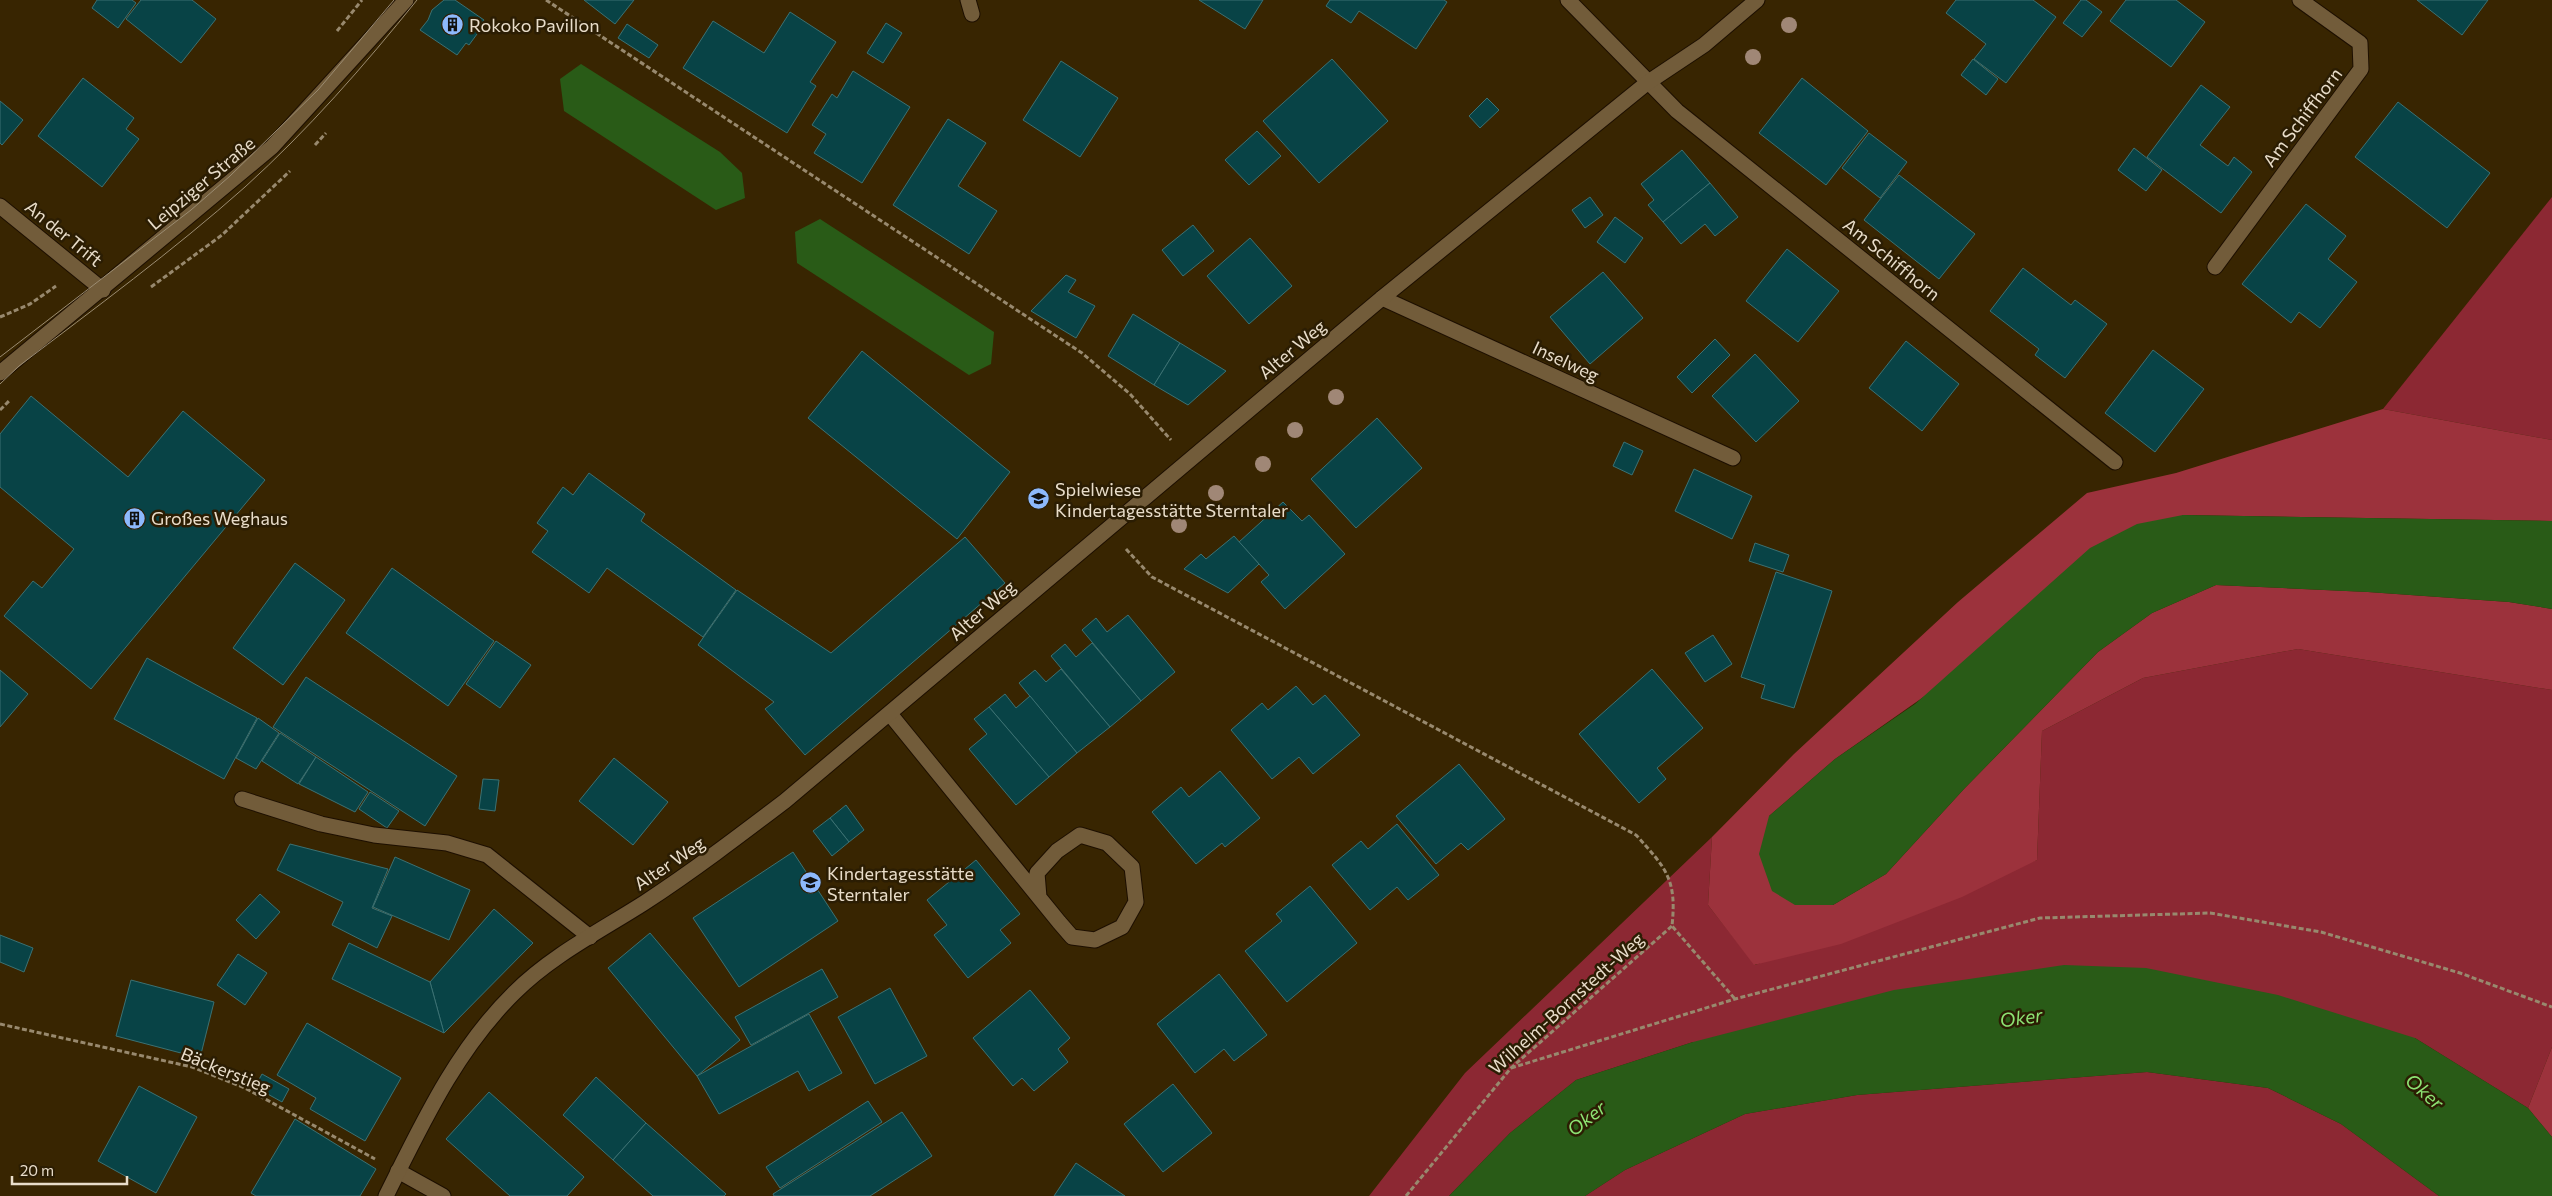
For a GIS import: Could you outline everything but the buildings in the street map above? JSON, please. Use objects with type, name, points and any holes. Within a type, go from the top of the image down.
[{"type":"street","name":"Leipziger Straße","points":[[0,373],[103,290],[272,148],[406,0]]},
{"type":"street","name":"Am Schiffhorn","points":[[1568,0],[1648,83],[1685,118],[2115,462]]},
{"type":"street","name":"Alter Weg","points":[[386,1196],[425,1118],[466,1047],[515,992],[545,966],[716,854],[890,714],[1382,298],[1648,83],[1704,45],[1757,0]]},
{"type":"street","name":"Am Schiffhorn","points":[[2214,267],[2361,70],[2360,43],[2300,0]]},
{"type":"street","name":"An der Trift","points":[[0,206],[103,290]]},
{"type":"street","name":"Inselweg","points":[[1382,298],[1734,458]]},
{"type":"street","points":[[890,714],[1039,898],[1072,936],[1095,940],[1122,927],[1136,902],[1132,867],[1107,843],[1080,836],[1057,851],[1037,874],[1039,898]]},
{"type":"street","points":[[242,799],[321,824],[374,836],[447,843],[487,855],[590,937]]},
{"type":"street","points":[[398,1171],[443,1196]]},
{"type":"path","points":[[332,36],[362,0]]},
{"type":"path","points":[[546,0],[1082,354],[1130,394],[1189,460]]},
{"type":"path","points":[[0,317],[30,304],[79,270]]},
{"type":"path","points":[[1107,529],[1152,577],[1636,835],[1665,866],[1675,899],[1672,926],[1735,999]]},
{"type":"path","points":[[1511,1068],[1735,999],[2040,918],[2210,912],[2321,932],[2460,973],[2552,1007]]},
{"type":"path","name":"Wilhelm-Bornstedt-Weg","points":[[1406,1196],[1511,1068],[1672,926]]},
{"type":"path","name":"Bäckerstieg","points":[[0,1024],[192,1067],[245,1088],[398,1171]]},
{"type":"shaded area","points":[[2552,197],[2552,440],[2383,409]]},
{"type":"shaded area","points":[[2383,409],[2552,440],[2552,521],[2183,515],[1835,759],[1769,816],[1833,905],[1886,874],[1964,789],[2098,652],[2152,613],[2216,585],[2368,592],[2509,602],[2552,609],[2552,690],[2298,649],[2143,678],[2042,731],[2037,860],[1962,897],[1841,944],[1754,965],[1708,905],[1712,837],[1794,754],[1958,602],[2087,493],[2176,473]]},
{"type":"shaded area","points":[[2298,649],[2552,690],[2552,1047],[2528,1108],[2415,1038],[1693,1042],[1576,1080],[1510,1133],[1449,1196],[1369,1196],[1465,1073],[1712,837],[1708,905],[1755,965],[2037,860],[2042,731],[2143,678]]},
{"type":"shaded area","points":[[2552,1047],[2552,1137],[2528,1108]]},
{"type":"shaded area","points":[[2147,1072],[2268,1088],[2341,1124],[2439,1196],[1585,1196],[1625,1170],[1745,1114],[1857,1095]]},
{"type":"water","points":[[581,64],[720,152],[742,173],[745,198],[716,210],[564,111],[560,79]]},
{"type":"water","points":[[820,219],[994,332],[991,364],[969,375],[797,263],[795,232]]},
{"type":"water","points":[[2183,515],[2552,521],[2552,609],[2509,602],[2368,592],[2216,585],[2152,613],[2098,652],[1964,789],[1886,874],[1833,905],[1795,905],[1772,891],[1759,854],[1769,816],[1835,759],[1915,704],[2090,548],[2137,524]]},
{"type":"water","name":"Oker","points":[[2064,965],[2146,968],[2278,995],[2415,1038],[2528,1108],[2552,1137],[2552,1196],[2439,1196],[2341,1124],[2268,1088],[2147,1072],[1857,1095],[1745,1114],[1625,1170],[1585,1196],[1449,1196],[1510,1133],[1576,1080],[1693,1042],[1894,990]]},
{"type":"tram line","points":[[0,357],[191,210],[230,176],[318,90],[394,0]]},
{"type":"tram line","points":[[0,384],[19,366],[162,256],[245,187],[335,97],[417,0]]},
{"type":"place","name":"Rokoko Pavillon","points":[[453,25]]},
{"type":"place","name":"Spielwiese Kindertagesstätte Sterntaler","points":[[1039,499]]},
{"type":"place","name":"Großes Weghaus","points":[[135,518]]},
{"type":"place","name":"Kindertagesstätte Sterntaler","points":[[811,883]]}]
